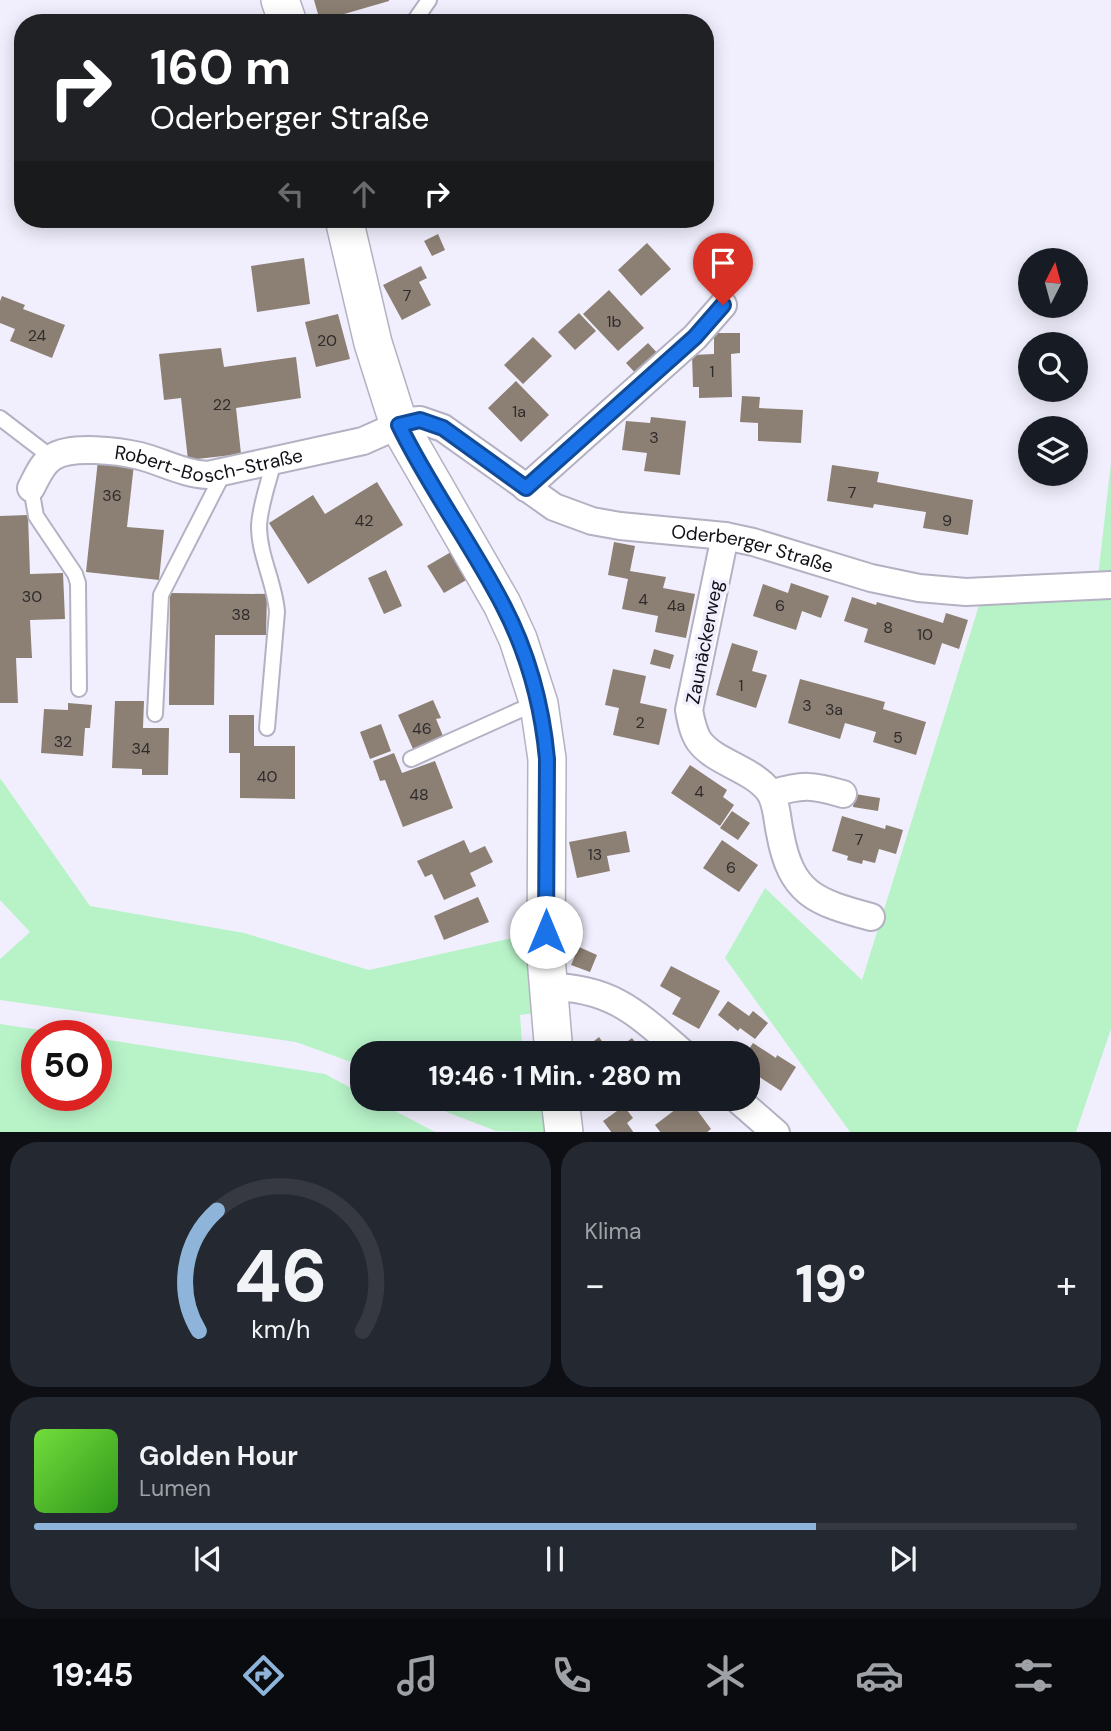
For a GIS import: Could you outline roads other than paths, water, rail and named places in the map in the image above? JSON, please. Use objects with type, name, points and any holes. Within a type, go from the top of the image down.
[{"type":"main road","points":[[346,228],[373,343],[399,425],[502,604],[518,639],[539,704],[547,759],[548,987],[553,1041]]},
{"type":"main road","points":[[561,1111],[564,1132]]},
{"type":"street","points":[[526,488],[695,337],[723,305]]},
{"type":"street","name":"Oderberger Straße","points":[[399,425],[420,420],[443,428],[554,507],[592,521],[725,536],[871,578],[919,588],[984,592],[1111,585]]},
{"type":"street","name":"Robert-Bosch-Straße","points":[[51,457],[66,452],[93,450],[138,456],[196,474],[225,472],[363,440],[399,425]]},
{"type":"street","points":[[31,488],[51,457]]},
{"type":"street","name":"Zaunäckerweg","points":[[725,536],[689,710],[692,727],[700,742],[713,753],[759,780],[771,794]]},
{"type":"street","points":[[843,794],[813,785],[797,786],[771,794],[784,856],[793,877],[817,898],[834,907],[871,917]]},
{"type":"street","points":[[548,987],[585,990],[622,1004],[668,1041]]},
{"type":"street","points":[[751,1111],[776,1132]]},
{"type":"lane","points":[[0,418],[51,457]]},
{"type":"lane","points":[[267,728],[277,612],[259,527],[274,461]]},
{"type":"lane","points":[[155,713],[161,595],[225,472]]},
{"type":"lane","points":[[31,488],[36,516],[75,574],[78,583],[79,689]]},
{"type":"lane","points":[[411,759],[482,726],[539,704]]}]
